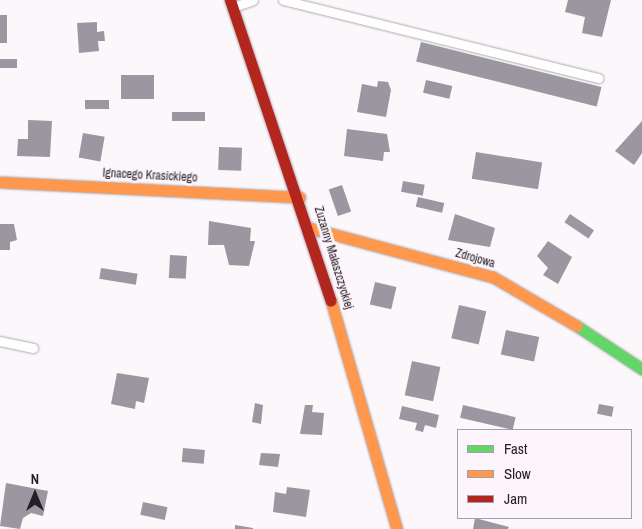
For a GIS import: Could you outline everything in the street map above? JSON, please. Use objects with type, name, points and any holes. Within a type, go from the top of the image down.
[{"type":"street","name":"Zuzanny Małaszczyckiej","points":[[232,4],[310,228],[397,529]]},
{"type":"street","name":"Ignacego Krasickiego","points":[[0,182],[300,197]]},
{"type":"street","name":"Zdrojowa","points":[[310,228],[493,277],[549,306],[642,369]]},
{"type":"lane","points":[[232,4],[253,0]]},
{"type":"lane","points":[[283,0],[598,78]]},
{"type":"lane","points":[[0,342],[33,348]]},
{"type":"building","points":[[568,0],[611,0],[602,37],[582,33],[585,17],[565,12]]},
{"type":"building","points":[[0,15],[7,15],[7,43],[0,43]]},
{"type":"building","points":[[97,22],[97,32],[104,31],[105,41],[98,41],[99,51],[79,53],[77,23]]},
{"type":"building","points":[[421,42],[601,87],[597,106],[416,61]]},
{"type":"building","points":[[0,59],[17,59],[17,68],[0,68]]},
{"type":"building","points":[[121,75],[154,75],[154,99],[121,99]]},
{"type":"building","points":[[426,80],[452,86],[449,99],[423,93]]},
{"type":"building","points":[[378,81],[388,82],[391,90],[386,117],[357,112],[362,84],[377,87]]},
{"type":"building","points":[[85,100],[109,100],[109,109],[85,109]]},
{"type":"building","points":[[172,112],[205,112],[205,121],[172,121]]},
{"type":"building","points":[[28,120],[52,121],[50,157],[17,156],[18,139],[28,139]]},
{"type":"building","points":[[642,121],[642,153],[634,165],[615,151]]},
{"type":"building","points":[[347,129],[387,134],[390,152],[384,152],[383,161],[344,156]]},
{"type":"building","points":[[83,133],[105,137],[100,161],[79,158]]},
{"type":"building","points":[[219,147],[242,148],[241,171],[218,170]]},
{"type":"building","points":[[476,152],[542,162],[538,189],[472,179]]},
{"type":"building","points":[[403,181],[425,185],[423,196],[401,192]]},
{"type":"building","points":[[342,185],[351,211],[338,216],[329,190]]},
{"type":"building","points":[[418,197],[444,203],[442,213],[416,207]]},
{"type":"building","points":[[455,214],[495,228],[490,247],[448,240]]},
{"type":"building","points":[[570,214],[594,230],[588,239],[564,222]]},
{"type":"building","points":[[209,221],[251,228],[250,241],[255,241],[249,266],[229,265],[224,245],[208,245]]},
{"type":"building","points":[[0,224],[14,224],[17,240],[10,242],[10,250],[0,250]]},
{"type":"building","points":[[548,241],[572,257],[558,284],[543,275],[548,268],[537,256]]},
{"type":"building","points":[[170,255],[187,256],[186,279],[169,278]]},
{"type":"building","points":[[101,268],[138,274],[136,285],[99,279]]},
{"type":"building","points":[[375,282],[396,287],[391,309],[370,304]]},
{"type":"building","points":[[459,305],[486,311],[479,344],[451,338]]},
{"type":"building","points":[[506,330],[539,337],[534,362],[501,354]]},
{"type":"building","points":[[412,361],[440,367],[433,401],[405,395]]},
{"type":"building","points":[[117,373],[149,378],[144,403],[136,401],[135,409],[111,404]]},
{"type":"building","points":[[255,403],[263,405],[261,424],[252,422]]},
{"type":"building","points":[[599,404],[614,407],[612,417],[597,414]]},
{"type":"building","points":[[305,405],[313,405],[312,412],[324,413],[322,435],[300,434]]},
{"type":"building","points":[[463,405],[516,417],[513,429],[460,418]]},
{"type":"building","points":[[402,406],[439,415],[436,428],[425,425],[423,432],[415,430],[417,423],[399,419]]},
{"type":"building","points":[[183,448],[205,450],[204,464],[182,462]]},
{"type":"building","points":[[261,453],[280,454],[278,467],[259,465]]},
{"type":"building","points":[[6,483],[48,491],[43,516],[31,513],[23,518],[20,529],[0,526]]},
{"type":"building","points":[[287,487],[310,490],[306,517],[273,512],[275,492],[286,494]]},
{"type":"building","points":[[143,502],[167,507],[165,520],[140,515]]},
{"type":"building","points":[[475,519],[509,527],[508,529],[473,529]]},
{"type":"building","points":[[235,525],[253,528],[253,529],[235,529]]},
{"type":"traffic: fast","points":[[577,326],[642,369]]},
{"type":"traffic: slow","points":[[0,182],[300,197]]},
{"type":"traffic: slow","points":[[310,228],[493,277],[577,326]]},
{"type":"traffic: slow","points":[[331,301],[397,529]]},
{"type":"traffic: jam","points":[[230,0],[331,301]]}]
